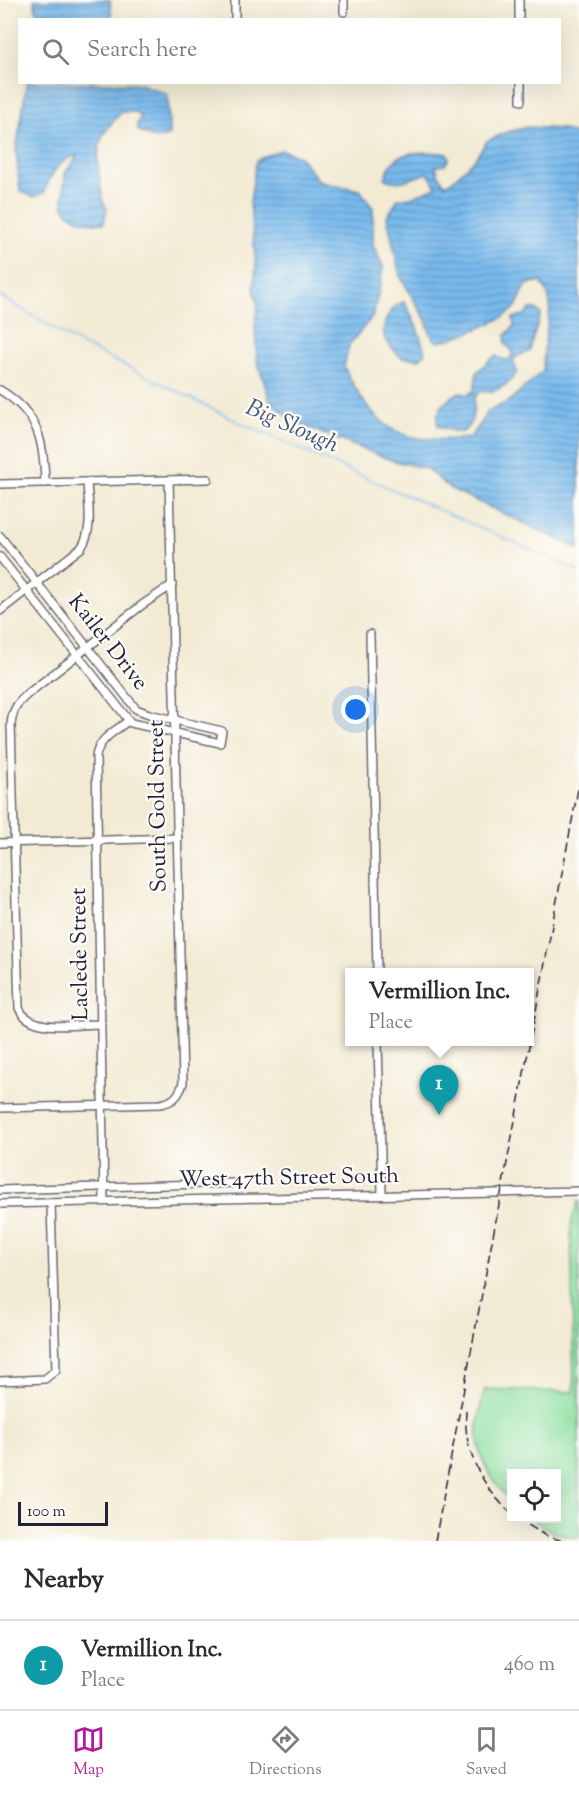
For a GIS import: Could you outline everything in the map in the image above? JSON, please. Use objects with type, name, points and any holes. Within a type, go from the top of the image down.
[{"type":"street","points":[[235,0],[235,18]]},
{"type":"street","points":[[344,0],[344,12]]},
{"type":"street","points":[[519,0],[519,18]]},
{"type":"street","points":[[520,84],[521,101]]},
{"type":"street","points":[[0,390],[19,403],[33,422],[43,453],[45,483]]},
{"type":"street","points":[[0,484],[208,479]]},
{"type":"street","name":"South Gold Street","points":[[102,1106],[168,1102],[179,1095],[184,1076],[169,480]]},
{"type":"street","points":[[0,611],[81,548],[85,542],[89,525],[87,482]]},
{"type":"street","name":"Kailer Drive","points":[[0,536],[136,709],[222,731],[223,738],[220,743],[135,725],[128,721],[0,557]]},
{"type":"street","points":[[100,1024],[38,1025],[28,1021],[21,1013],[18,996],[11,724],[13,710],[25,696],[142,605],[172,585]]},
{"type":"street","points":[[370,634],[377,968]]},
{"type":"street","name":"Laclede Street","points":[[104,1201],[96,753],[103,740],[128,721]]},
{"type":"street","points":[[0,843],[178,838]]},
{"type":"street","points":[[378,1046],[382,1194]]},
{"type":"street","points":[[0,1108],[102,1106]]},
{"type":"street","points":[[0,1190],[234,1183]]},
{"type":"street","name":"West 47th Street South","points":[[0,1204],[579,1191]]},
{"type":"street","points":[[0,1381],[45,1379],[56,1370],[51,1203]]},
{"type":"green space","points":[[579,1201],[579,1538],[554,1533],[538,1523],[561,1523],[561,1469],[507,1469],[507,1498],[484,1463],[478,1438],[480,1408],[485,1389],[574,1392],[571,1224]]},
{"type":"water","points":[[34,0],[110,0],[112,18],[38,18]]},
{"type":"water","points":[[27,84],[142,84],[168,95],[169,135],[161,138],[154,137],[138,130],[137,124],[141,116],[134,112],[122,112],[104,133],[98,153],[98,164],[103,202],[107,208],[104,223],[78,219],[68,213],[63,205],[65,173],[77,156],[59,165],[44,193],[33,197],[20,191],[16,151]]},
{"type":"water","points":[[527,127],[562,129],[579,136],[579,549],[449,488],[427,469],[391,460],[294,422],[270,401],[257,360],[255,325],[258,304],[254,289],[256,267],[250,202],[256,161],[282,150],[299,156],[320,182],[360,190],[373,208],[373,245],[383,266],[381,282],[373,316],[349,345],[344,367],[367,406],[392,429],[407,435],[446,440],[470,438],[487,412],[509,401],[543,371],[550,311],[549,297],[541,282],[529,284],[523,290],[514,309],[508,314],[478,329],[437,342],[431,335],[426,320],[400,276],[387,217],[398,199],[411,197],[436,187],[428,173],[397,182],[385,179],[394,161],[401,156],[418,152],[447,153],[449,158],[445,165],[436,166],[445,185],[474,160],[487,141],[504,133]]},
{"type":"water","points":[[404,302],[414,320],[425,353],[420,359],[402,358],[385,339],[384,328],[387,317],[394,308]]},
{"type":"water","points":[[530,309],[536,309],[541,314],[530,351],[516,357],[513,361],[517,372],[514,376],[497,390],[481,391],[474,398],[471,421],[463,432],[438,426],[440,410],[450,398],[460,392],[467,395],[474,391],[477,372],[495,356],[504,360],[510,359],[513,352],[505,343],[506,335],[514,326],[513,318],[526,314]]},
{"type":"waterway","name":"Big Slough","points":[[0,296],[75,341],[243,424],[579,571]]},
{"type":"railway","points":[[534,1021],[579,784]]},
{"type":"railway","points":[[435,1541],[529,1046]]},
{"type":"railway","points":[[466,1411],[471,1454],[483,1480],[507,1509]]},
{"type":"railway","points":[[525,1523],[546,1536],[563,1541]]},
{"type":"place","name":"Vermillion Inc.","points":[[439,1115]]}]
